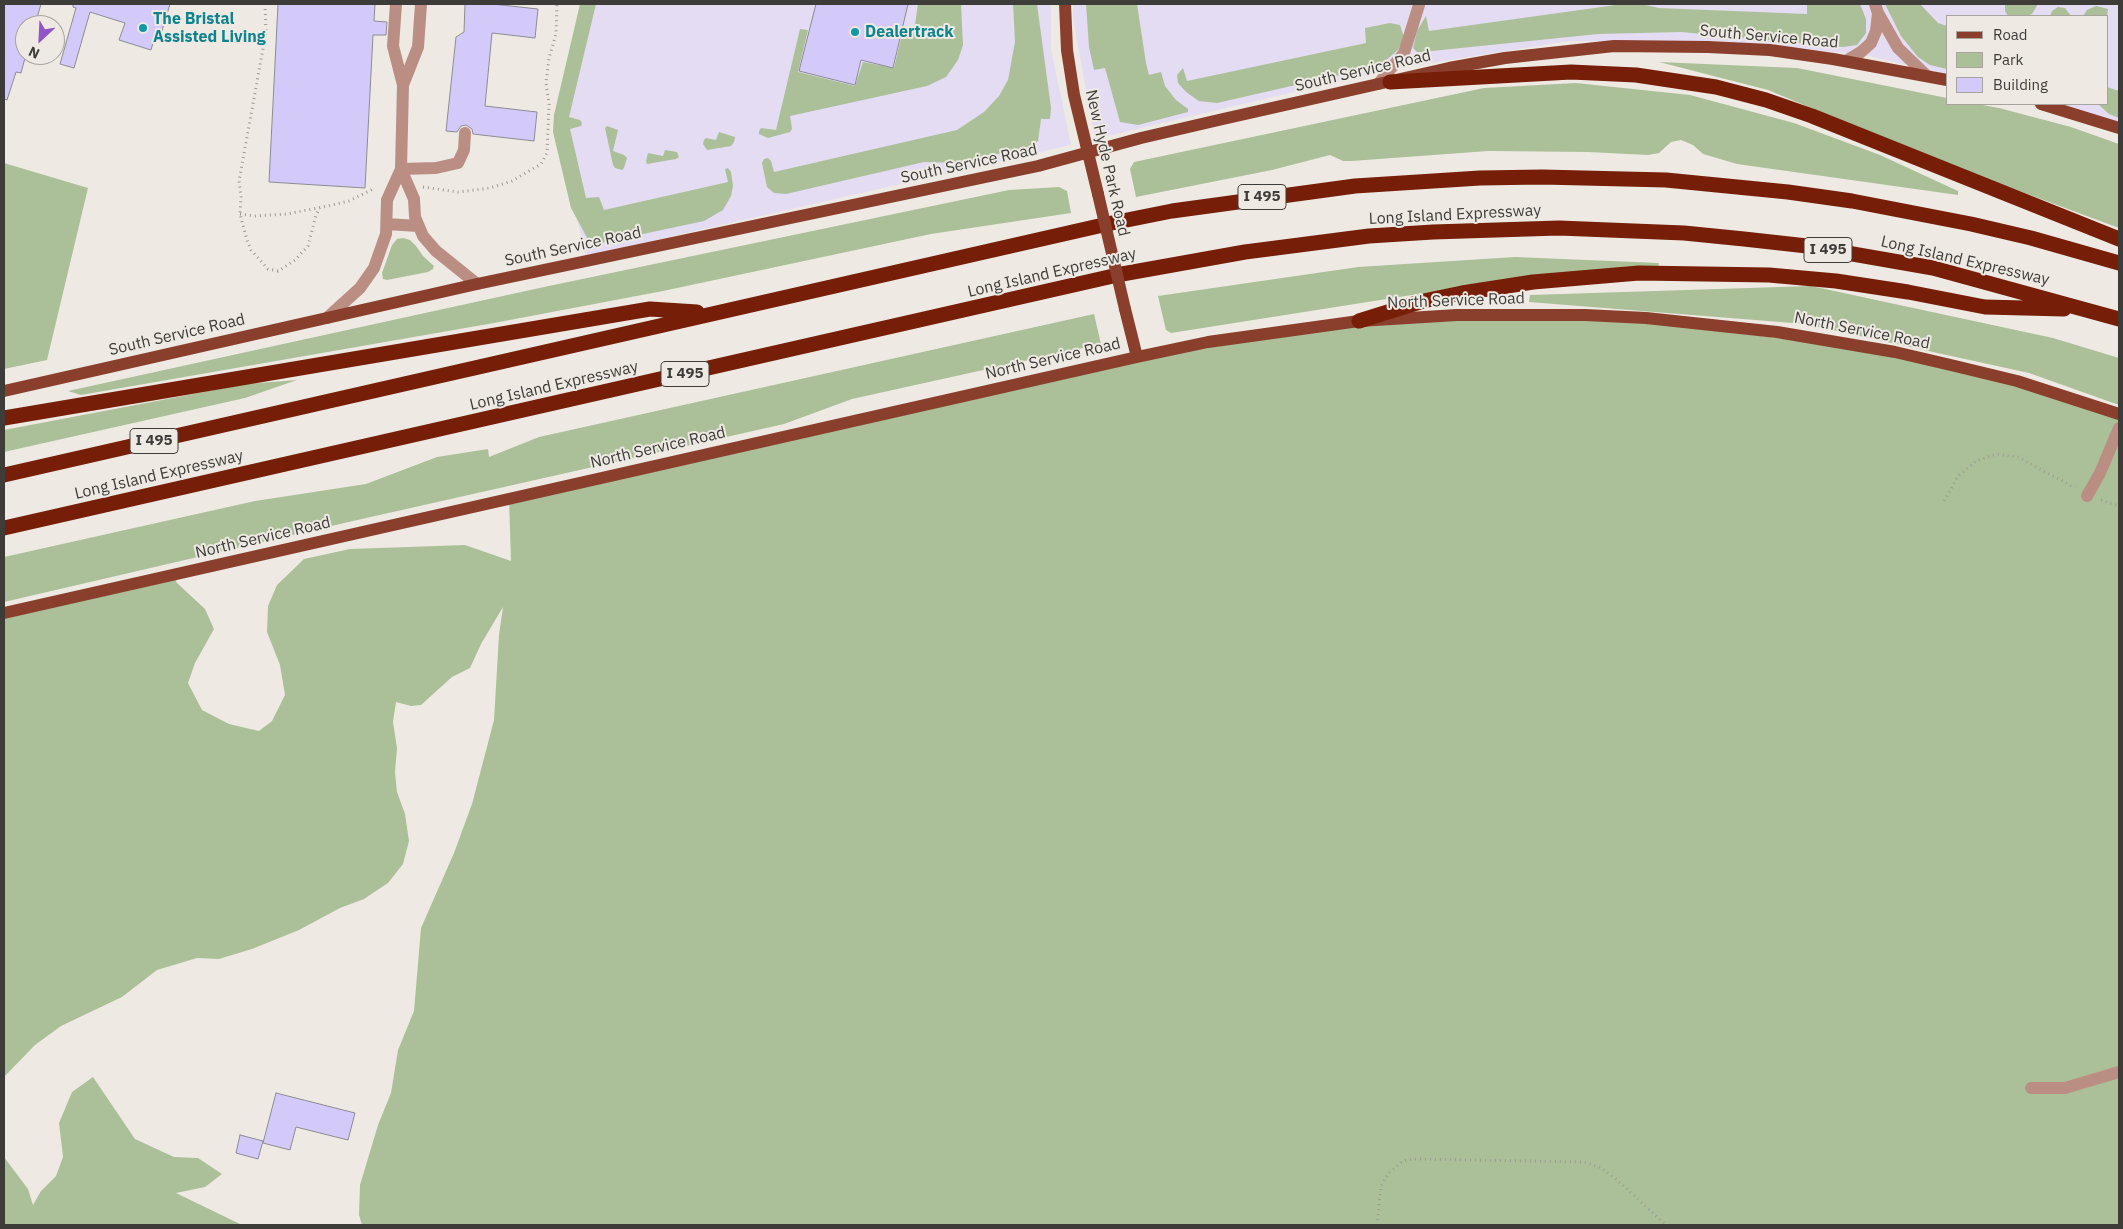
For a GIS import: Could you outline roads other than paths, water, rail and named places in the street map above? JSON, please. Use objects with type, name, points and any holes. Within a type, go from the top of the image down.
[{"type":"highway","points":[[1384,83],[1571,72],[1636,75],[1716,87],[1766,100],[1812,116],[2119,239]]},
{"type":"highway","name":"Long Island Expressway","points":[[4,475],[713,313],[1172,211],[1354,186],[1480,178],[1542,177],[1666,180],[1788,192],[1972,224],[2040,240],[2119,264]]},
{"type":"highway","name":"Long Island Expressway","points":[[4,528],[1122,274],[1245,252],[1369,236],[1559,228],[1684,233],[1744,239],[1833,251],[1933,268],[2119,319]]},
{"type":"highway","points":[[1359,321],[1424,301],[1470,292],[1562,279],[1639,273],[1769,275],[1908,292],[1985,307],[2091,310]]},
{"type":"highway","points":[[4,418],[650,309],[713,313]]},
{"type":"main road","name":"New Hyde Park Road","points":[[1065,4],[1067,50],[1074,94],[1137,357]]},
{"type":"main road","name":"South Service Road","points":[[4,391],[477,284],[1088,154],[1141,138],[1384,83],[1505,58],[1614,46],[1708,46],[1770,50],[1846,61],[1946,80]]},
{"type":"main road","points":[[2044,105],[2119,128]]},
{"type":"main road","name":"North Service Road","points":[[4,613],[1137,357],[1217,341],[1359,321],[1527,314],[1585,315],[1655,319],[1777,332],[1895,352],[1955,366],[2017,381],[2119,414]]},
{"type":"street","points":[[326,318],[360,288],[379,258],[387,224],[387,200],[401,169],[403,85],[393,46],[396,4]]},
{"type":"street","points":[[403,85],[418,47],[421,4]]},
{"type":"street","points":[[1384,83],[1404,53],[1419,5]]},
{"type":"street","points":[[1846,61],[1871,43],[1876,31],[1876,8]]},
{"type":"street","points":[[1876,8],[1898,48],[1927,76]]},
{"type":"street","points":[[401,169],[436,168],[458,163],[464,150],[465,133]]},
{"type":"street","points":[[401,169],[414,199],[418,226],[428,244],[477,284]]},
{"type":"street","points":[[387,224],[418,226]]},
{"type":"street","points":[[2087,496],[2100,473],[2119,428]]},
{"type":"street","points":[[2031,1088],[2065,1088],[2119,1072]]},
{"type":"place","name":"The Bristal Assisted Living","points":[[143,28]]},
{"type":"place","name":"Dealertrack","points":[[855,32]]}]
